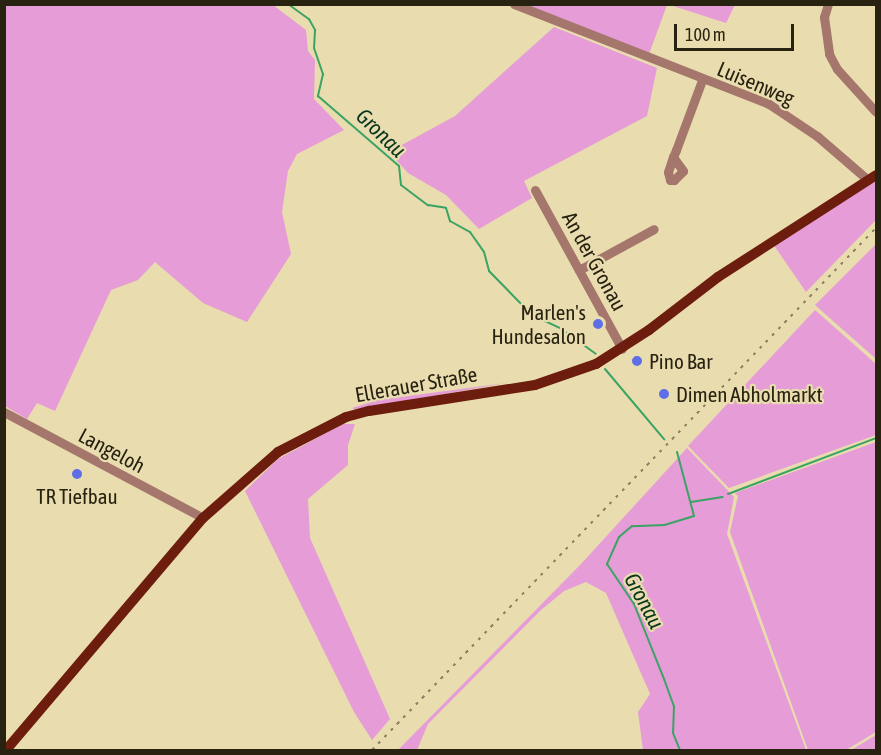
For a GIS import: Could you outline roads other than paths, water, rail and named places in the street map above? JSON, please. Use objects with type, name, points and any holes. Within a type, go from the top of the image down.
[{"type":"main road","name":"Ellerauer Straße","points":[[6,750],[203,519],[278,452],[346,417],[411,401],[534,385],[575,373],[622,349],[718,276],[872,178]]},
{"type":"street","name":"Luisenweg","points":[[514,4],[702,80],[744,93],[791,117],[872,178]]},
{"type":"street","points":[[819,4],[824,17],[829,54],[837,69],[876,112]]},
{"type":"street","points":[[824,17],[828,4]]},
{"type":"street","points":[[673,157],[702,80]]},
{"type":"street","name":"An der Gronau","points":[[535,190],[622,349]]},
{"type":"street","points":[[579,270],[654,229]]},
{"type":"street","name":"Langeloh","points":[[4,412],[203,519]]},
{"type":"waterway","name":"Gronau","points":[[288,4],[309,19],[315,30],[314,48],[323,74],[318,96],[399,166],[401,185],[428,205],[446,208],[450,221],[470,232],[484,252],[489,271],[532,315],[560,328],[596,354]]},
{"type":"waterway","name":"Gronau","points":[[605,369],[664,439]]},
{"type":"waterway","points":[[728,494],[876,438]]},
{"type":"waterway","name":"Gronau","points":[[677,452],[694,516],[665,525],[632,526],[619,537],[607,564],[634,604],[664,679],[674,706],[673,733],[680,750]]},
{"type":"waterway","points":[[691,502],[723,497]]},
{"type":"railway","points":[[372,750],[876,228]]},
{"type":"place","name":"Marlen's Hundesalon","points":[[598,324]]},
{"type":"place","name":"Pino Bar","points":[[637,361]]},
{"type":"place","name":"Dimen Abholmarkt","points":[[664,394]]},
{"type":"place","name":"TR Tiefbau","points":[[77,474]]}]
